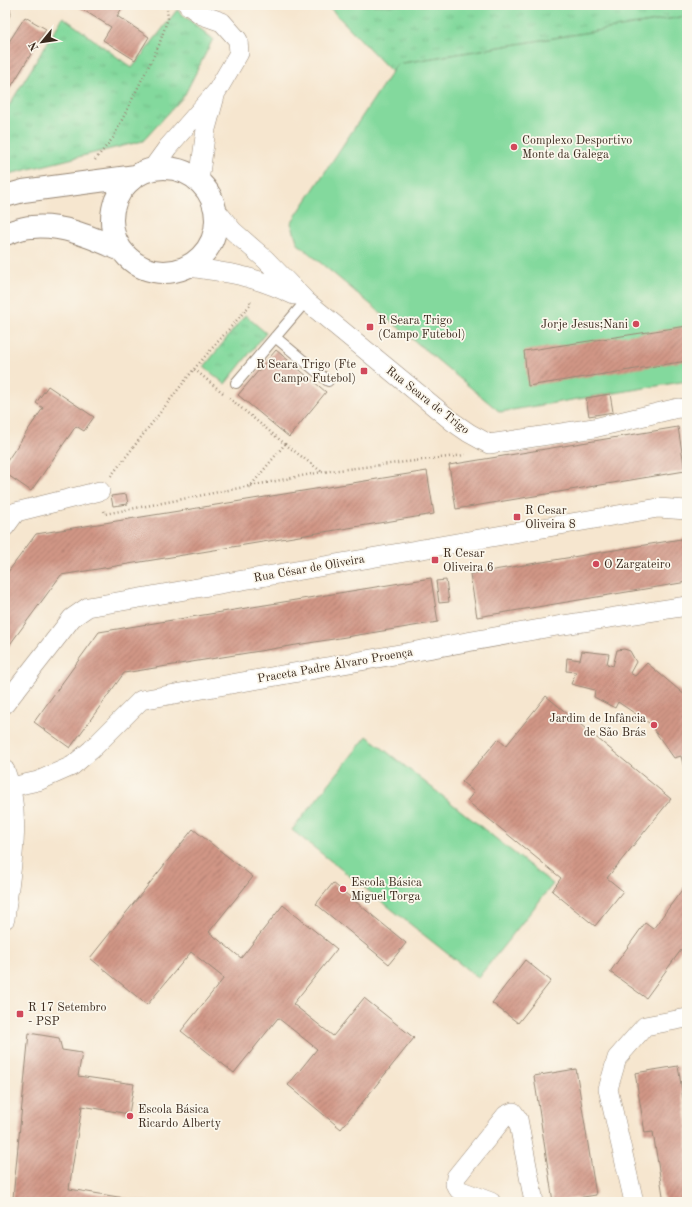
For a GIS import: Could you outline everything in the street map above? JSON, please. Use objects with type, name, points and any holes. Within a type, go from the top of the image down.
[{"type":"street","points":[[5,196],[23,191],[74,185],[110,178],[144,173],[169,168],[185,172],[199,181],[210,194],[216,210],[217,224],[211,243],[199,260],[178,271],[156,272],[136,265],[121,250],[115,237],[112,224],[113,210],[118,196],[125,185],[144,173],[168,147],[217,91],[237,58],[240,46],[234,34],[219,14],[202,15],[188,5]]},
{"type":"street","points":[[199,181],[206,130],[217,91]]},
{"type":"street","name":"Rua Seara de Trigo","points":[[216,210],[233,231],[265,259],[306,301],[453,422],[489,444]]},
{"type":"street","points":[[5,234],[31,226],[50,227],[70,230],[121,250]]},
{"type":"street","name":"Rua Seara de Trigo","points":[[188,267],[249,276],[268,282],[306,301]]},
{"type":"street","points":[[489,444],[594,428],[678,408],[687,410]]},
{"type":"street","points":[[5,527],[16,512],[100,491]]},
{"type":"street","name":"Rua César de Oliveira","points":[[658,508],[687,495]]},
{"type":"street","name":"Rua César de Oliveira","points":[[5,704],[72,618],[88,607],[658,508],[687,510]]},
{"type":"street","name":"Praceta Padre Álvaro Proença","points":[[8,779],[38,781],[72,766],[141,700],[557,626],[687,606]]},
{"type":"street","points":[[5,919],[15,821],[8,779]]},
{"type":"street","points":[[634,1202],[608,1089],[617,1058],[645,1026],[687,1018]]},
{"type":"street","points":[[491,1202],[459,1190],[454,1184],[456,1177],[506,1115],[513,1112],[518,1119],[534,1202]]},
{"type":"lane","points":[[236,383],[306,301]]},
{"type":"lane","points":[[275,337],[328,381]]},
{"type":"path","points":[[74,185],[113,138],[159,45],[168,18],[166,5]]},
{"type":"path","points":[[251,304],[194,369],[100,491],[105,514],[249,488],[322,472],[466,455],[489,444]]},
{"type":"path","points":[[194,369],[285,444],[322,472]]},
{"type":"path","points":[[249,488],[285,444]]},
{"type":"green space","points":[[327,5],[687,5],[687,16],[397,64],[392,72]]},
{"type":"green space","points":[[177,10],[213,39],[184,96],[143,141],[5,175],[5,112],[63,17],[132,68]]},
{"type":"green space","name":"Complexo Desportivo Monte da Galega","points":[[687,16],[687,381],[500,412],[298,244],[291,223],[397,64]]},
{"type":"green space","points":[[245,315],[266,333],[225,384],[204,367]]},
{"type":"green space","points":[[367,736],[553,884],[478,978],[292,830]]},
{"type":"building","points":[[5,5],[9,6],[11,13],[5,21]]},
{"type":"building","points":[[75,5],[124,5],[117,16],[149,37],[135,60],[103,40],[111,27]]},
{"type":"building","points":[[25,17],[46,29],[5,97],[5,48]]},
{"type":"building","points":[[687,326],[687,361],[528,386],[524,351]]},
{"type":"building","points":[[276,350],[326,392],[289,437],[238,395]]},
{"type":"building","points":[[48,386],[94,417],[84,431],[76,426],[31,491],[5,473],[5,464],[43,408],[36,403]]},
{"type":"building","points":[[610,394],[613,412],[589,416],[586,398]]},
{"type":"building","points":[[678,427],[685,471],[456,509],[449,465]]},
{"type":"building","points":[[427,471],[434,514],[61,575],[5,651],[5,576],[36,534]]},
{"type":"building","points":[[126,494],[128,504],[113,506],[111,496]]},
{"type":"building","points":[[687,538],[687,582],[477,617],[470,574]]},
{"type":"building","points":[[431,578],[438,622],[124,673],[70,748],[34,722],[99,632]]},
{"type":"building","points":[[446,580],[449,602],[439,603],[436,581]]},
{"type":"building","points":[[624,649],[630,651],[636,662],[630,673],[635,676],[647,663],[686,696],[687,694],[687,780],[681,756],[674,758],[649,723],[618,702],[615,708],[594,697],[595,690],[571,684],[576,672],[566,671],[567,658],[580,660],[582,651],[609,654],[607,664],[613,666],[617,650]]},
{"type":"building","points":[[546,696],[671,799],[607,878],[623,891],[595,926],[552,891],[561,878],[467,801],[474,792],[462,782],[498,739],[506,746]]},
{"type":"building","points":[[193,829],[253,877],[209,932],[241,958],[283,905],[337,949],[293,1004],[333,1036],[364,998],[414,1038],[341,1129],[288,1085],[317,1049],[278,1018],[234,1073],[181,1031],[224,978],[191,952],[147,1005],[90,958]]},
{"type":"building","points":[[333,883],[406,943],[389,964],[316,904]]},
{"type":"building","points":[[687,883],[687,954],[681,950],[646,998],[610,972],[645,923],[653,929]]},
{"type":"building","points":[[525,960],[551,981],[518,1023],[492,1003]]},
{"type":"building","points":[[29,1033],[59,1038],[62,1050],[82,1053],[78,1076],[134,1084],[129,1114],[82,1106],[69,1189],[149,1202],[15,1202],[13,1198]]},
{"type":"building","points":[[678,1066],[687,1122],[687,1202],[664,1202],[653,1132],[645,1133],[635,1073]]},
{"type":"building","points":[[576,1069],[596,1195],[553,1202],[534,1076]]},
{"type":"place","name":"Complexo Desportivo Monte da Galega","points":[[514,147]]},
{"type":"place","name":"Jorje Jesus;Nani","points":[[636,324]]},
{"type":"place","name":"R Seara Trigo (Campo Futebol)","points":[[370,327]]},
{"type":"place","name":"R Seara Trigo (Fte Campo Futebol)","points":[[364,371]]},
{"type":"place","name":"R Cesar Oliveira 8","points":[[517,517]]},
{"type":"place","name":"R Cesar Oliveira 6","points":[[435,560]]},
{"type":"place","name":"O Zargateiro","points":[[596,564]]},
{"type":"place","name":"Jardim de Infância de São Brás","points":[[654,725]]},
{"type":"place","name":"Escola Básica Miguel Torga","points":[[343,889]]},
{"type":"place","name":"R 17 Setembro - PSP","points":[[20,1014]]},
{"type":"place","name":"Escola Básica Ricardo Alberty","points":[[130,1116]]}]
